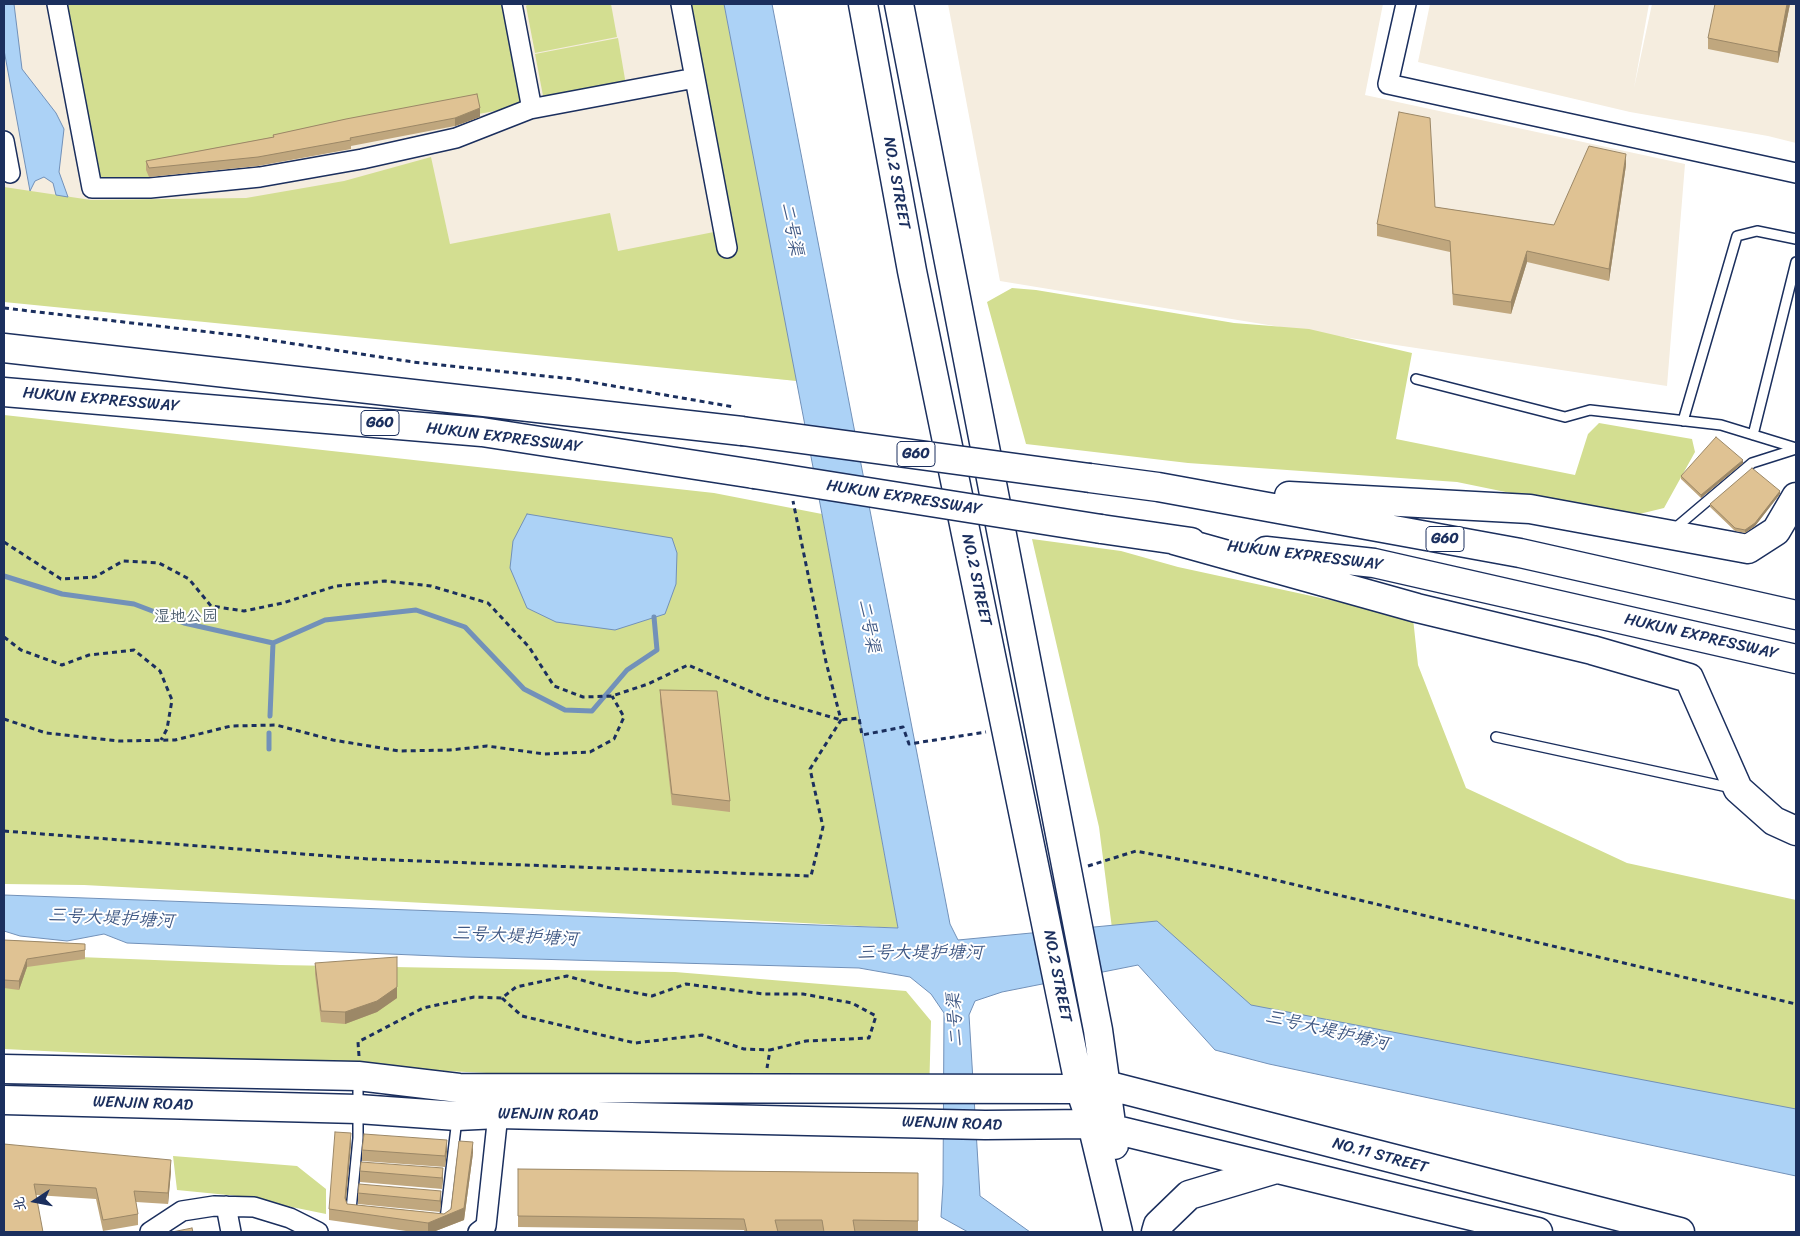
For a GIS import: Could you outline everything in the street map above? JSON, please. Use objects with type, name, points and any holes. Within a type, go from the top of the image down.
[{"type":"main road","name":"NO.2 STREET","points":[[863,4],[912,270],[1063,1008],[1093,1087]]},
{"type":"main road","name":"NO.2 STREET","points":[[899,4],[1091,999],[1093,1087]]},
{"type":"main road","name":"HUKUN EXPRESSWAY","points":[[4,348],[742,431],[1158,486],[1520,553],[1796,615]]},
{"type":"main road","name":"HUKUN EXPRESSWAY","points":[[4,392],[482,432],[1174,540],[1374,563],[1796,659]]},
{"type":"main road","points":[[1158,486],[1530,509],[1748,549],[1776,531],[1796,496]]},
{"type":"main road","points":[[1174,540],[1417,608],[1592,650],[1689,678],[1738,789],[1774,821],[1796,831]]},
{"type":"main road","name":"WENJIN ROAD","points":[[4,1069],[358,1076],[498,1114],[1101,1126]]},
{"type":"main road","name":"WENJIN ROAD","points":[[4,1100],[358,1109],[458,1102],[938,1087],[1093,1087]]},
{"type":"main road","points":[[1093,1087],[1118,1232]]},
{"type":"main road","name":"NO.11 STREET","points":[[1093,1087],[1680,1232]]},
{"type":"main road","points":[[1101,1126],[1538,1232]]},
{"type":"main road","points":[[1101,1126],[1133,1232]]},
{"type":"main road","points":[[1156,1232],[1158,1225],[1189,1195],[1276,1169]]},
{"type":"street","points":[[57,4],[92,188],[150,188],[260,177],[362,159],[456,138],[530,109],[695,78]]},
{"type":"street","points":[[512,4],[531,104]]},
{"type":"street","points":[[681,4],[727,248]]},
{"type":"street","points":[[1406,4],[1388,84],[1796,173]]},
{"type":"street","points":[[4,141],[10,173]]},
{"type":"street","points":[[478,1232],[486,1226],[498,1114]]},
{"type":"street","points":[[150,1232],[182,1211],[214,1206],[254,1207],[290,1218],[318,1232]]},
{"type":"street","points":[[226,1206],[231,1232]]},
{"type":"lane","points":[[1684,421],[1737,236],[1757,231],[1796,239]]},
{"type":"lane","points":[[1753,435],[1796,262]]},
{"type":"lane","points":[[1416,379],[1565,417],[1590,410],[1721,425],[1796,449]]},
{"type":"lane","points":[[1668,534],[1752,463],[1796,449]]},
{"type":"lane","points":[[1496,737],[1738,789]]},
{"type":"lane","points":[[358,1076],[360,1168],[353,1188],[351,1210],[370,1212]]},
{"type":"lane","points":[[427,1217],[445,1219],[443,1195],[458,1102]]},
{"type":"lane","points":[[353,1188],[363,1189]]},
{"type":"path","points":[[4,542],[61,579],[95,577],[123,561],[159,563],[189,579],[211,606],[244,611],[283,603],[336,586],[385,581],[431,586],[488,603],[529,647],[554,686],[583,697],[612,696],[648,684],[688,665],[766,698],[841,720],[859,718],[862,735],[903,727],[909,744],[1006,729]]},
{"type":"path","points":[[4,637],[21,650],[62,665],[89,655],[134,650],[160,671],[172,700],[166,729],[161,740]]},
{"type":"path","points":[[4,719],[46,733],[119,741],[175,740],[231,726],[276,725],[333,740],[399,750],[450,750],[487,746],[544,754],[590,752],[614,738],[624,717],[612,696]]},
{"type":"path","points":[[4,831],[368,859],[810,876],[823,827],[810,769],[841,720]]},
{"type":"path","points":[[1066,872],[1136,851],[1229,869],[1796,1004]]},
{"type":"path","points":[[358,1076],[358,1042],[423,1008],[474,996],[502,998],[522,1016],[635,1043],[702,1035],[744,1049],[770,1050],[806,1041],[868,1038],[876,1016],[852,1003],[803,994],[764,994],[686,984],[652,996],[606,987],[567,976],[516,987],[502,998]]},
{"type":"path","points":[[766,1072],[770,1050]]},
{"type":"shaded area","points":[[4,4],[725,4],[797,381],[4,296]]},
{"type":"shaded area","points":[[948,4],[1383,4],[1365,95],[1685,164],[1667,386],[1317,333],[1000,281]]},
{"type":"shaded area","points":[[1430,4],[1649,4],[1634,88],[1652,4],[1796,4],[1796,143],[1768,136],[1630,112],[1418,62]]},
{"type":"green space","points":[[57,4],[512,4],[531,104],[92,188]]},
{"type":"green space","points":[[528,4],[611,4],[617,37],[535,53],[526,6]]},
{"type":"green space","points":[[682,4],[724,4],[797,381],[4,302],[4,187],[91,200],[246,198],[344,181],[431,157],[450,244],[610,213],[618,251],[724,230]]},
{"type":"green space","points":[[618,38],[626,85],[544,101],[535,54]]},
{"type":"green space","points":[[1012,288],[1036,290],[1234,323],[1309,329],[1412,353],[1396,439],[1575,475],[1588,434],[1599,423],[1692,439],[1695,452],[1664,508],[1627,517],[1457,482],[1188,463],[1026,444],[987,302]]},
{"type":"green space","name":"湿地公园","points":[[4,415],[714,493],[822,514],[898,928],[84,885],[4,884]]},
{"type":"green space","points":[[1032,539],[1121,551],[1178,567],[1413,618],[1418,665],[1466,788],[1627,863],[1796,900],[1796,1138],[1235,1038],[1113,936],[1099,827]]},
{"type":"green space","points":[[4,954],[280,965],[675,972],[906,991],[931,1021],[929,1095],[4,1049]]},
{"type":"green space","points":[[173,1156],[297,1166],[326,1189],[326,1214],[238,1196],[177,1190]]},
{"type":"water","points":[[4,4],[14,4],[22,69],[56,113],[64,129],[59,172],[68,197],[56,195],[53,183],[44,177],[35,181],[30,191],[4,50]]},
{"type":"water","points":[[724,4],[772,4],[950,924],[958,940],[1157,921],[1251,1005],[1796,1109],[1796,1176],[1269,1064],[1215,1050],[1138,965],[1002,992],[975,1001],[969,1015],[980,1196],[1030,1232],[968,1232],[941,1217],[943,1184],[944,1013],[931,994],[910,977],[859,968],[461,957],[127,943],[104,934],[67,941],[20,936],[4,931],[4,895],[898,928],[822,514]]},
{"type":"water","points":[[527,514],[672,538],[677,553],[676,584],[665,614],[615,630],[556,622],[527,608],[510,568],[513,541]]},
{"type":"building","points":[[1715,4],[1787,4],[1778,52],[1708,38]]},
{"type":"building","points":[[477,94],[480,108],[455,118],[350,138],[351,140],[258,157],[149,168],[146,161],[274,137],[273,135],[346,119]]},
{"type":"building","points":[[1399,112],[1430,118],[1435,207],[1554,225],[1589,146],[1626,154],[1609,269],[1527,251],[1511,302],[1453,294],[1450,241],[1377,224]]},
{"type":"building","points":[[1716,437],[1743,460],[1701,495],[1681,476]]},
{"type":"building","points":[[1752,468],[1780,491],[1755,523],[1745,530],[1735,528],[1710,504]]},
{"type":"building","points":[[660,690],[717,691],[730,801],[672,794]]},
{"type":"building","points":[[4,940],[85,944],[85,950],[27,959],[19,981],[4,980]]},
{"type":"building","points":[[397,957],[397,987],[377,1001],[345,1012],[321,1011],[315,963]]},
{"type":"building","points":[[335,1132],[351,1133],[345,1198],[347,1204],[444,1214],[451,1209],[459,1141],[473,1142],[464,1208],[428,1223],[329,1209]]},
{"type":"building","points":[[364,1134],[447,1140],[445,1156],[362,1150]]},
{"type":"building","points":[[4,1144],[171,1160],[168,1193],[134,1191],[138,1214],[103,1220],[96,1188],[34,1184],[43,1232],[4,1232]]},
{"type":"building","points":[[361,1162],[443,1168],[442,1178],[360,1171]]},
{"type":"building","points":[[518,1169],[918,1173],[918,1221],[853,1220],[855,1232],[824,1232],[822,1220],[775,1220],[778,1232],[747,1232],[744,1219],[518,1216]]},
{"type":"building","points":[[359,1184],[441,1191],[440,1201],[358,1193]]},
{"type":"building","points":[[192,1228],[193,1232],[172,1232]]},
{"type":"waterway","points":[[4,576],[62,594],[134,604],[184,623],[273,643],[325,620],[416,610],[465,627],[524,689],[565,710],[592,711],[627,670],[657,650],[654,617]]},
{"type":"waterway","points":[[270,716],[273,643]]},
{"type":"waterway","points":[[269,733],[269,749]]},
{"type":"water label","name":"二号渠","points":[[791,229]]},
{"type":"water label","name":"二号渠","points":[[868,626]]},
{"type":"water label","name":"三号大堤护塘河","points":[[111,919]]},
{"type":"water label","name":"三号大堤护塘河","points":[[515,937]]},
{"type":"water label","name":"三号大堤护塘河","points":[[920,953]]},
{"type":"water label","name":"二号渠","points":[[956,1020]]},
{"type":"water label","name":"三号大堤护塘河","points":[[1327,1031]]}]
